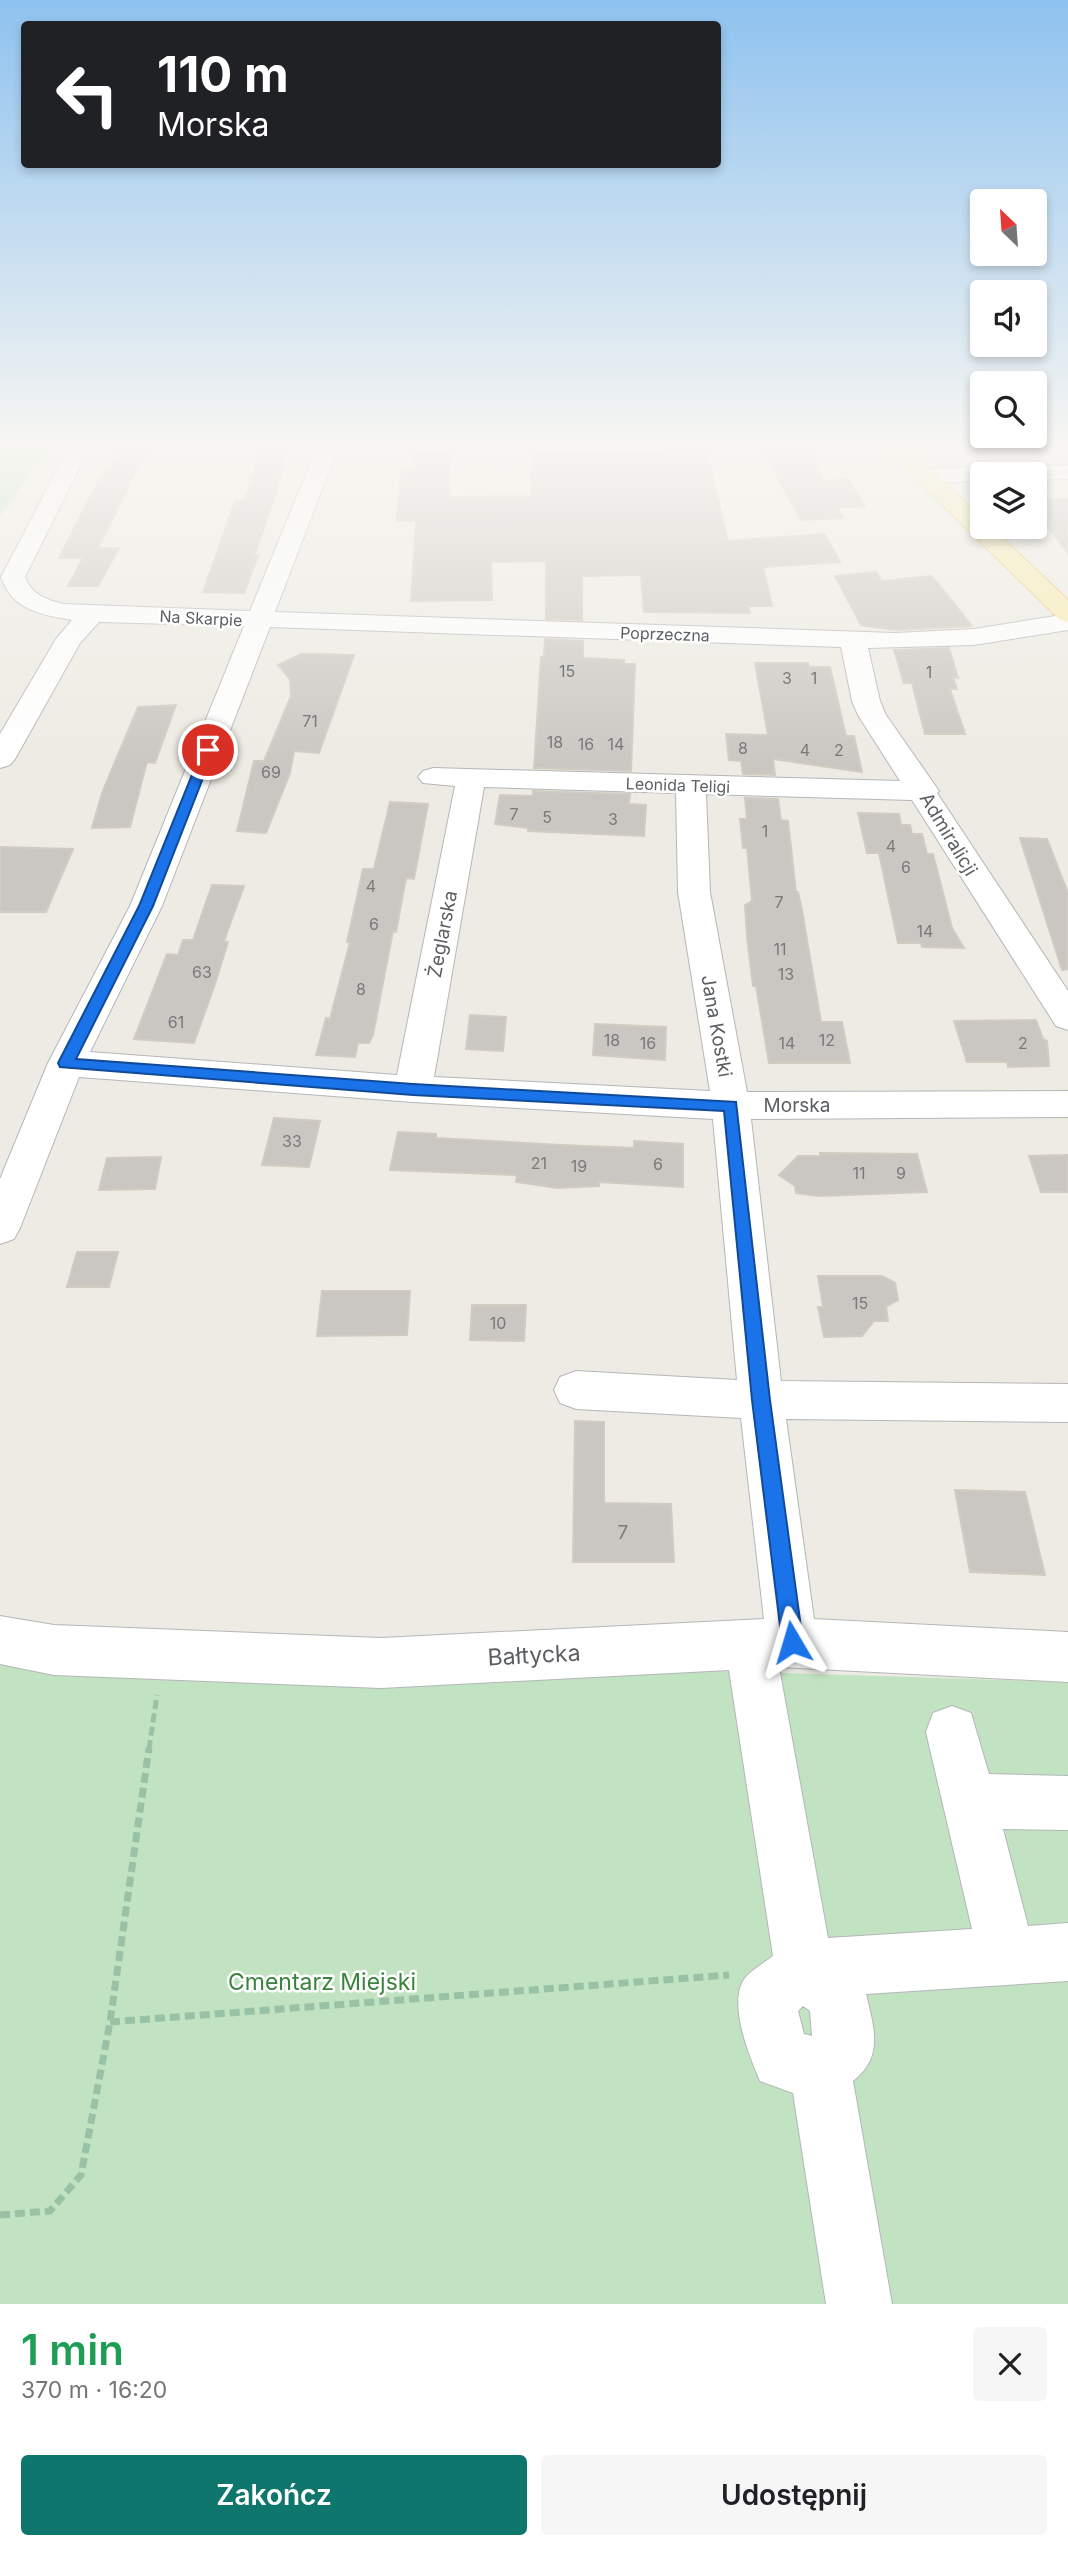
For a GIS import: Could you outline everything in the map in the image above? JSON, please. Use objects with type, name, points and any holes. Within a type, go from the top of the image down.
[{"type":"main road","points":[[1004,553],[1068,614]]},
{"type":"street","name":"Na Skarpie","points":[[25,553],[13,577],[15,588],[35,604],[48,609],[260,621]]},
{"type":"street","points":[[0,1228],[66,1063],[146,906],[287,553]]},
{"type":"street","points":[[0,758],[69,639],[93,613]]},
{"type":"street","name":"Poprzeczna","points":[[260,621],[853,640],[958,638],[1068,622]]},
{"type":"street","name":"Admiralicji","points":[[853,640],[866,701],[872,715],[924,791],[978,883],[1068,1018]]},
{"type":"street","name":"Leonida Teligi","points":[[433,777],[924,791]]},
{"type":"street","name":"Żeglarska","points":[[413,1089],[471,779]]},
{"type":"street","name":"Jana Kostki","points":[[691,786],[694,892],[731,1106],[761,1400],[771,1643],[803,1969]]},
{"type":"street","name":"Morska","points":[[66,1063],[413,1089],[731,1106],[1068,1104]]},
{"type":"street","points":[[576,1390],[761,1400],[1068,1403]]},
{"type":"street","name":"Bałtycka","points":[[0,1640],[54,1650],[381,1663],[771,1643],[1068,1657]]},
{"type":"street","points":[[952,1732],[1007,1956]]},
{"type":"street","points":[[969,1801],[1068,1803]]},
{"type":"street","points":[[859,2304],[820,2068],[781,2060],[765,2000],[803,1969],[1068,1952]]},
{"type":"path","points":[[0,2215],[50,2211],[81,2175],[110,2022],[163,1655]]},
{"type":"path","points":[[110,2022],[734,1974]]},
{"type":"green space","name":"Cmentarz Miejski","points":[[0,1638],[499,1664],[1068,1682],[1068,2304],[0,2304]]},
{"type":"building","points":[[62,553],[117,553],[98,586],[68,586],[83,558],[59,558]]},
{"type":"building","points":[[217,553],[255,553],[254,556],[258,556],[244,593],[203,592]]},
{"type":"building","points":[[414,553],[835,553],[840,562],[763,567],[772,606],[748,606],[750,613],[644,612],[641,575],[582,576],[582,620],[546,619],[546,561],[491,562],[492,600],[411,601]]},
{"type":"building","points":[[876,572],[882,581],[932,576],[972,626],[895,630],[861,625],[835,576]]},
{"type":"building","points":[[545,639],[583,641],[583,658],[624,660],[624,664],[635,664],[631,771],[534,768],[541,657],[544,657]]},
{"type":"building","points":[[949,648],[958,678],[953,677],[957,689],[950,689],[965,734],[925,734],[912,683],[904,683],[894,650]]},
{"type":"building","points":[[301,654],[354,655],[319,753],[294,751],[290,773],[266,833],[237,831],[254,761],[264,761],[291,696],[290,679],[278,665]]},
{"type":"building","points":[[755,663],[808,663],[809,667],[830,667],[846,736],[854,736],[862,772],[773,759],[775,775],[743,774],[741,761],[729,760],[726,734],[768,735]]},
{"type":"building","points":[[176,705],[155,763],[147,762],[130,827],[92,828],[102,793],[138,707]]},
{"type":"building","points":[[533,791],[630,794],[629,804],[646,805],[644,836],[528,831],[528,828],[495,824],[500,795],[533,796]]},
{"type":"building","points":[[745,798],[778,799],[781,820],[788,821],[796,892],[802,910],[821,1022],[842,1022],[850,1063],[769,1063],[756,986],[753,986],[747,937],[745,905],[752,901],[747,848],[743,848],[740,819],[747,819]]},
{"type":"building","points":[[390,802],[428,804],[414,879],[406,878],[396,932],[393,931],[373,1035],[369,1043],[358,1043],[355,1057],[316,1055],[326,1018],[330,1019],[350,942],[347,942],[363,869],[374,869]]},
{"type":"building","points":[[858,813],[899,814],[901,825],[910,825],[912,834],[922,834],[927,854],[933,854],[952,928],[964,948],[922,947],[921,943],[898,943],[879,853],[867,853]]},
{"type":"building","points":[[1020,838],[1047,839],[1068,893],[1068,969],[1062,970]]},
{"type":"building","points":[[0,847],[73,849],[46,912],[0,912]]},
{"type":"building","points":[[212,885],[244,886],[224,941],[228,942],[194,1043],[134,1039],[167,954],[178,955],[183,940],[193,940]]},
{"type":"building","points":[[470,1015],[506,1017],[503,1051],[466,1049]]},
{"type":"building","points":[[1036,1020],[1043,1039],[1047,1041],[1049,1066],[1008,1067],[1007,1062],[967,1062],[954,1021]]},
{"type":"building","points":[[595,1024],[666,1027],[665,1060],[593,1055]]},
{"type":"building","points":[[274,1118],[320,1121],[309,1167],[262,1165]]},
{"type":"building","points":[[398,1132],[436,1134],[436,1138],[562,1145],[634,1148],[634,1141],[683,1144],[683,1187],[599,1182],[599,1186],[557,1188],[516,1182],[517,1175],[390,1170]]},
{"type":"building","points":[[820,1153],[917,1154],[927,1192],[818,1196],[796,1193],[795,1186],[779,1175],[798,1156],[820,1156]]},
{"type":"building","points":[[1068,1155],[1068,1192],[1041,1192],[1029,1156]]},
{"type":"building","points":[[161,1157],[155,1189],[99,1190],[107,1158]]},
{"type":"building","points":[[77,1252],[118,1252],[109,1287],[67,1287]]},
{"type":"building","points":[[818,1276],[882,1276],[895,1283],[898,1300],[886,1307],[888,1321],[874,1321],[862,1336],[824,1337],[818,1307],[823,1307]]},
{"type":"building","points":[[322,1291],[410,1291],[407,1335],[317,1336]]},
{"type":"building","points":[[472,1305],[526,1305],[524,1341],[470,1340]]},
{"type":"building","points":[[575,1421],[604,1422],[604,1503],[671,1504],[674,1562],[573,1562]]},
{"type":"building","points":[[955,1490],[1025,1492],[1045,1575],[970,1572]]},
{"type":"route","points":[[208,750],[146,906],[66,1063],[413,1089],[731,1106],[761,1400],[792,1642]]}]
